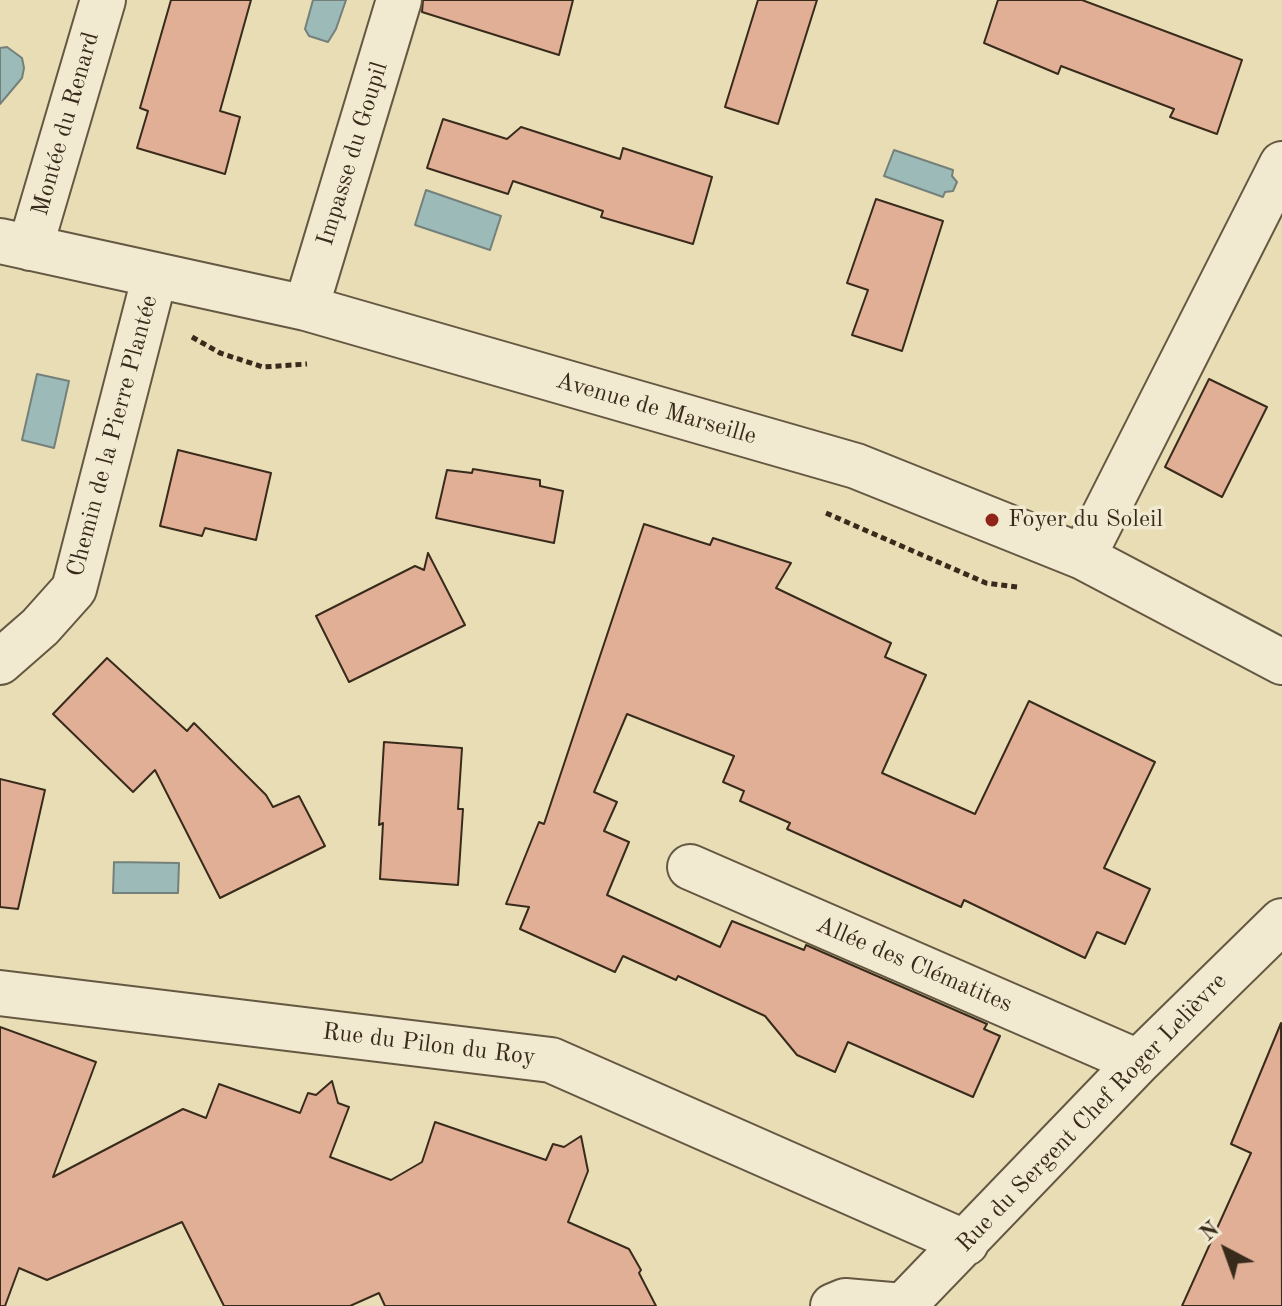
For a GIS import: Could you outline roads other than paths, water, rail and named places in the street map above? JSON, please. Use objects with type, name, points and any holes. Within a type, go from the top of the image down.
[{"type":"street","name":"Montée du Renard","points":[[15,245],[103,0]]},
{"type":"street","name":"Impasse du Goupil","points":[[306,308],[399,0]]},
{"type":"street","points":[[1083,557],[1282,164]]},
{"type":"street","name":"Avenue de Marseille","points":[[15,245],[306,308],[856,466],[1083,557],[1282,662]]},
{"type":"street","name":"Chemin de la Pierre Plantée","points":[[0,662],[40,627],[74,589],[155,275]]},
{"type":"street","name":"Allée des Clématites","points":[[690,867],[1138,1062]]},
{"type":"street","name":"Rue du Sergent Chef Roger Lelièvre","points":[[903,1306],[1138,1062],[1282,921]]},
{"type":"street","name":"Rue du Pilon du Roy","points":[[0,993],[551,1060],[966,1243]]},
{"type":"street","points":[[833,1306],[845,1301],[903,1306]]},
{"type":"water","points":[[313,0],[346,0],[328,42],[309,36],[305,29]]},
{"type":"water","points":[[7,47],[22,58],[24,68],[22,78],[0,104],[0,48]]},
{"type":"water","points":[[894,150],[953,170],[952,176],[957,182],[953,191],[945,192],[943,197],[884,176]]},
{"type":"water","points":[[426,190],[501,216],[490,250],[415,225]]},
{"type":"water","points":[[37,374],[69,381],[54,448],[22,440]]},
{"type":"water","points":[[114,862],[179,863],[178,893],[113,893]]},
{"type":"place","name":"Foyer du Soleil","points":[[992,520]]}]
